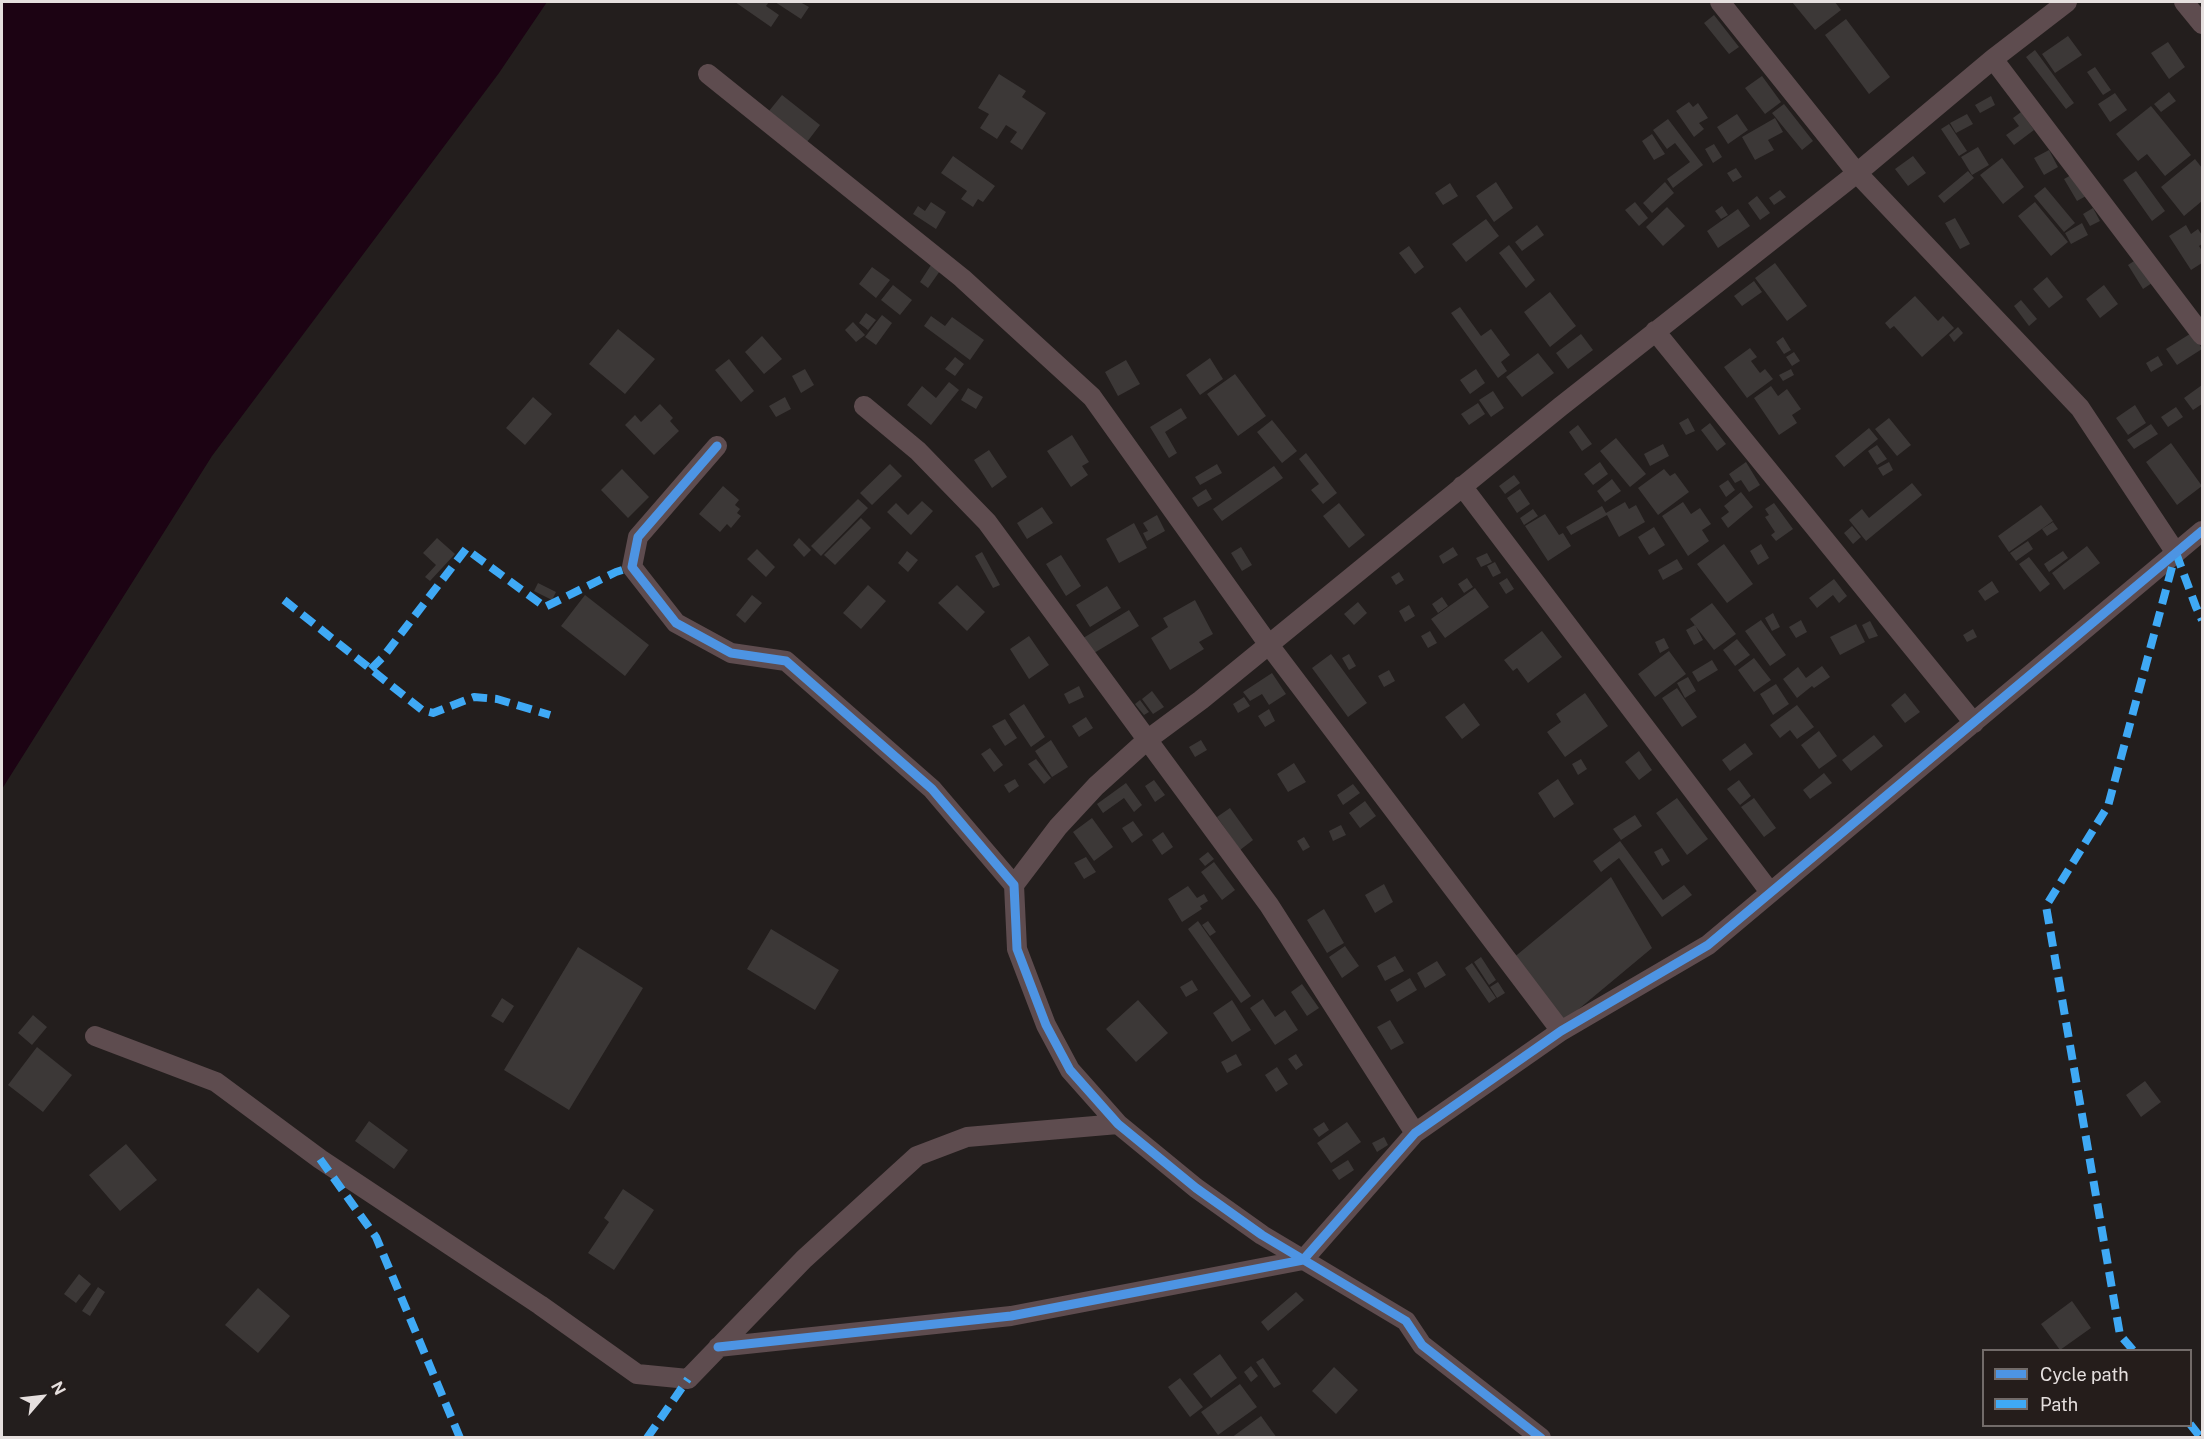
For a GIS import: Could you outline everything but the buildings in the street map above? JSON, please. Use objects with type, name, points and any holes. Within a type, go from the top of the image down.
[{"type":"street","points":[[1720,2],[1857,172],[2080,408],[2176,553]]},
{"type":"street","points":[[1014,885],[1058,826],[1096,786],[1147,740],[1201,700],[1462,486],[2067,2]]},
{"type":"street","points":[[2184,2],[2202,24]]},
{"type":"street","points":[[1993,59],[2202,335]]},
{"type":"street","points":[[708,74],[962,278],[1092,397],[1269,645],[1561,1031]]},
{"type":"street","points":[[1655,331],[1974,723]]},
{"type":"street","points":[[864,406],[918,451],[987,522],[1269,905],[1415,1133]]},
{"type":"street","points":[[717,446],[638,537],[632,567],[676,623],[731,653],[786,661],[932,789],[1014,885],[1017,949],[1046,1025],[1070,1070],[1118,1124],[1196,1188],[1262,1235],[1407,1321],[1422,1345],[1541,1437]]},
{"type":"street","points":[[1462,486],[1770,892]]},
{"type":"street","points":[[718,1347],[1011,1316],[1303,1260],[1415,1133],[1561,1031],[1708,945],[2202,531]]},
{"type":"street","points":[[95,1036],[216,1082],[320,1159],[540,1305],[637,1374],[688,1379],[804,1259],[917,1156],[967,1137],[1118,1124]]},
{"type":"shaded area","points":[[2,2],[547,2],[499,73],[212,456],[2,789]]},
{"type":"marked path","points":[[371,669],[383,657],[466,549],[545,607],[616,572],[632,567]]},
{"type":"marked path","points":[[2176,553],[2202,620]]},
{"type":"marked path","points":[[2132,1349],[2120,1335],[2046,906],[2108,806],[2175,556]]},
{"type":"marked path","points":[[284,600],[422,710],[433,713],[474,697],[497,699],[550,715]]},
{"type":"marked path","points":[[320,1159],[376,1237],[460,1438]]},
{"type":"marked path","points":[[647,1438],[688,1379]]},
{"type":"marked path","points":[[2192,1427],[2201,1438]]},
{"type":"cycle path","points":[[717,446],[638,537],[632,567],[676,623],[731,653],[786,661],[932,789],[1014,885],[1017,949],[1046,1025],[1070,1070],[1118,1124],[1196,1188],[1262,1235],[1406,1321],[1422,1345],[1541,1438]]},
{"type":"cycle path","points":[[718,1347],[1011,1316],[1303,1260],[1415,1133],[1561,1031],[1708,945],[2202,531]]}]
